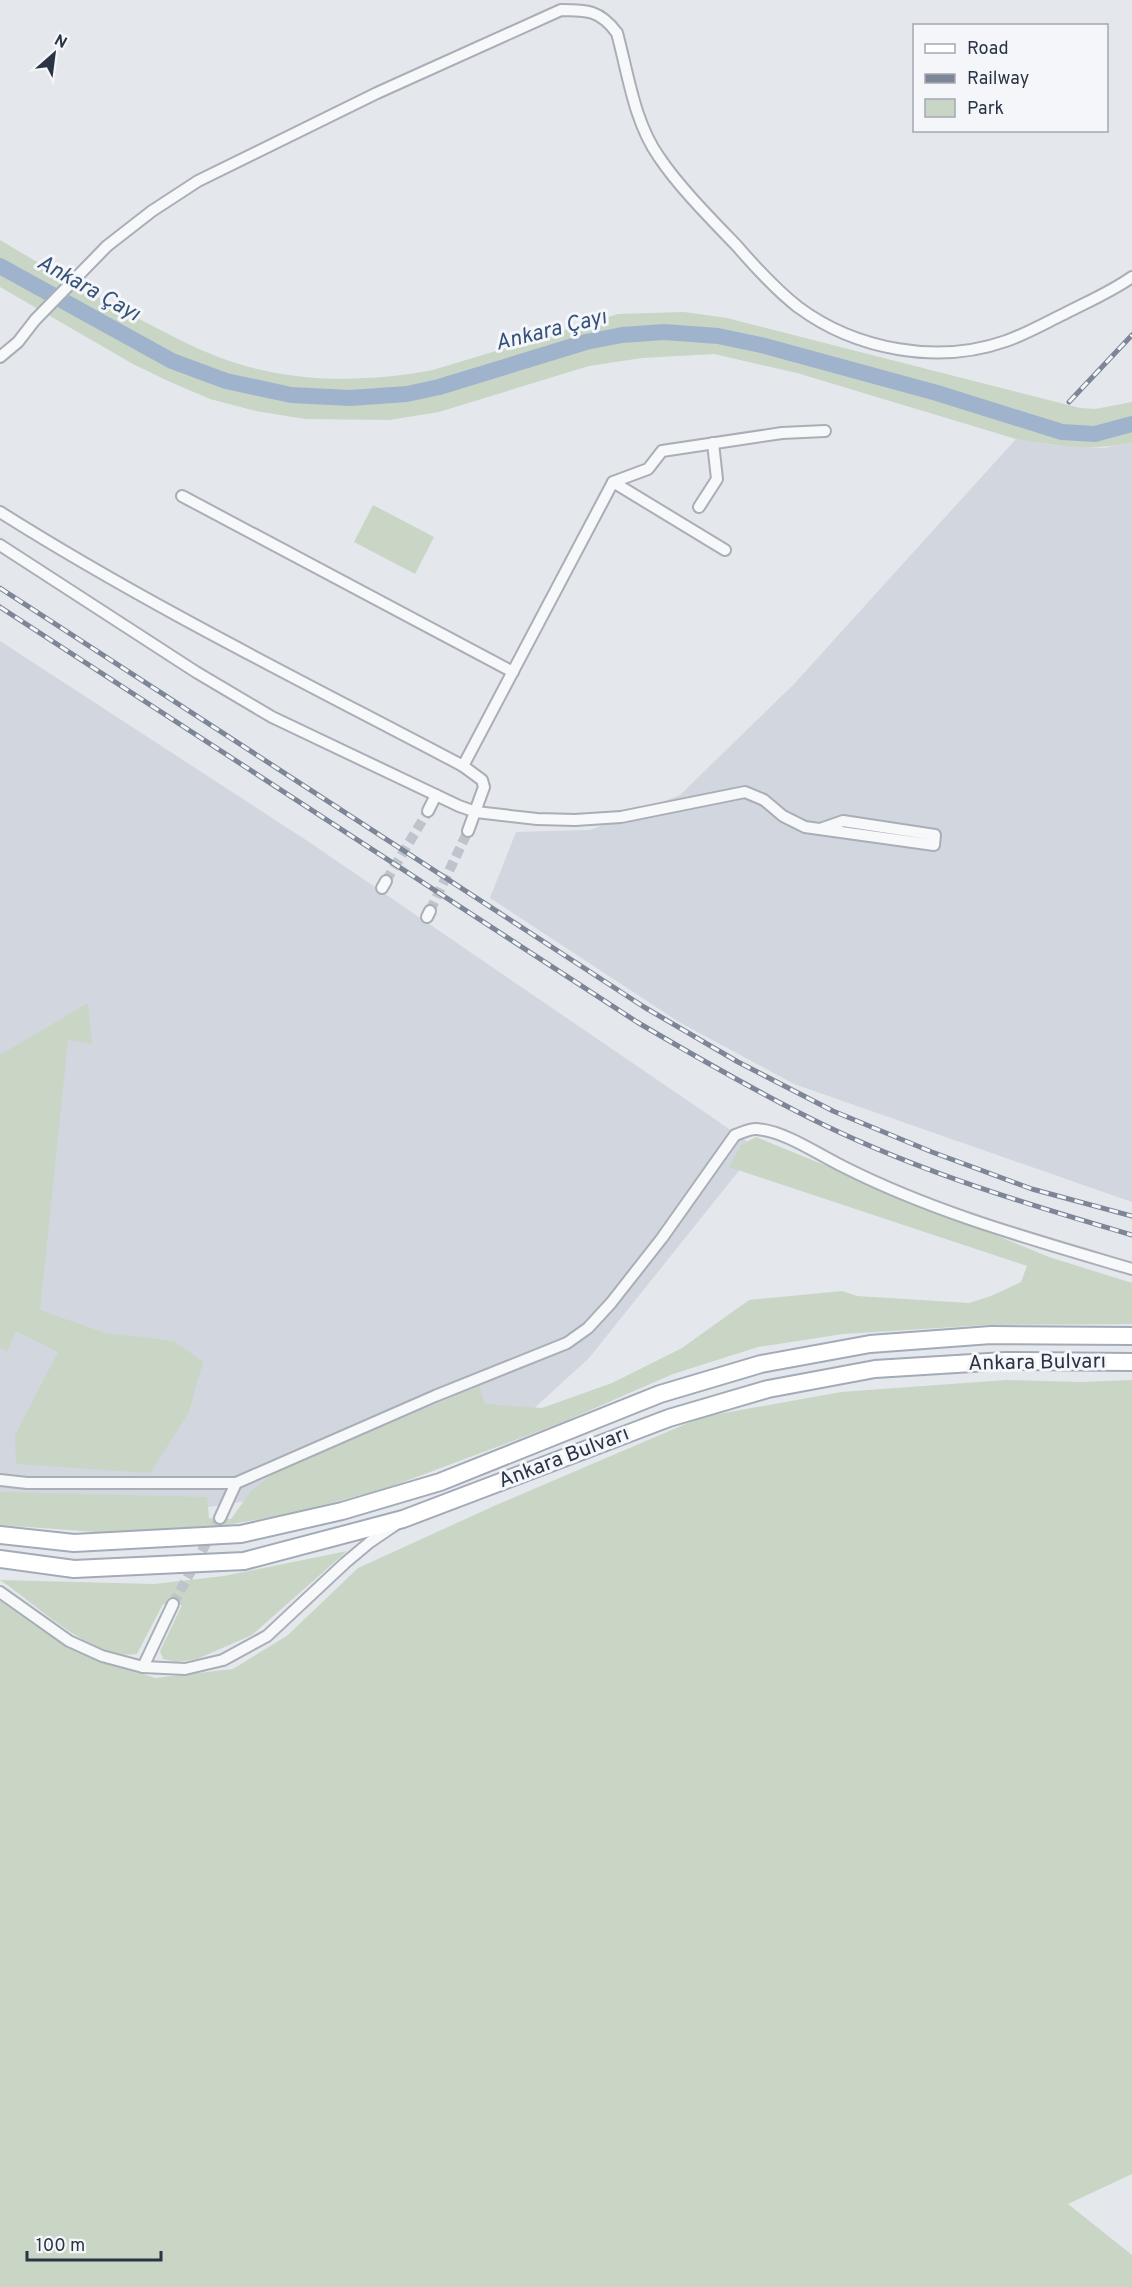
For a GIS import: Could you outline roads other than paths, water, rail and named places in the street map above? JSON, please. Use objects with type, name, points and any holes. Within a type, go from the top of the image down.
[{"type":"main road","name":"Ankara Bulvarı","points":[[0,1535],[75,1543],[241,1534],[342,1511],[440,1482],[660,1394],[761,1364],[870,1344],[980,1336],[1132,1336]]},
{"type":"main road","name":"Ankara Bulvarı","points":[[0,1559],[74,1569],[244,1561],[404,1519],[669,1418],[768,1389],[875,1369],[1005,1361],[1132,1362]]},
{"type":"street","points":[[0,357],[18,342],[35,320],[106,246],[152,211],[198,181],[377,93],[561,10],[587,10],[599,15],[616,33],[638,114],[658,157],[772,285],[798,306],[837,330],[858,339],[900,350],[946,353],[974,349],[1006,341],[1035,328],[1132,278]]},
{"type":"street","points":[[463,766],[613,482],[648,469],[662,451],[782,433],[825,431]]},
{"type":"street","points":[[699,507],[717,479],[713,443]]},
{"type":"street","points":[[613,482],[725,550]]},
{"type":"street","points":[[182,496],[513,672]]},
{"type":"street","points":[[0,512],[55,547],[202,628],[463,766],[482,780],[484,787],[477,812],[468,831]]},
{"type":"street","points":[[0,544],[196,672],[272,717],[436,795],[477,812],[537,819],[575,820],[621,817],[745,792],[764,800],[783,816],[805,827],[934,845],[935,835],[843,821],[820,829]]},
{"type":"street","points":[[428,811],[436,795]]},
{"type":"street","points":[[0,1480],[27,1483],[236,1483],[435,1396],[567,1343],[588,1328],[611,1303],[662,1239],[735,1136],[755,1128],[783,1136],[846,1169],[920,1201],[983,1224],[1132,1269]]},
{"type":"street","points":[[220,1518],[236,1483]]},
{"type":"street","points":[[0,1592],[69,1641],[102,1656],[143,1667],[184,1669],[223,1660],[267,1636],[345,1563],[370,1542],[404,1519]]},
{"type":"street","points":[[143,1667],[173,1604]]},
{"type":"waterway","name":"Ankara Çayı","points":[[0,266],[172,361],[226,381],[291,395],[350,398],[407,394],[439,387],[586,342],[622,335],[664,332],[718,336],[761,345],[937,393],[1062,432],[1095,434],[1132,424]]},
{"type":"tunnel","points":[[386,881],[428,811]]},
{"type":"tunnel","points":[[430,911],[468,831]]},
{"type":"tunnel","points":[[173,1604],[220,1518]]},
{"type":"railway","points":[[1069,402],[1132,335]]},
{"type":"railway","points":[[0,588],[644,1007],[738,1062],[833,1111],[932,1152],[1032,1189],[1132,1216]]},
{"type":"railway","points":[[0,607],[637,1022],[729,1075],[824,1125],[899,1158],[1015,1199],[1132,1235]]}]
